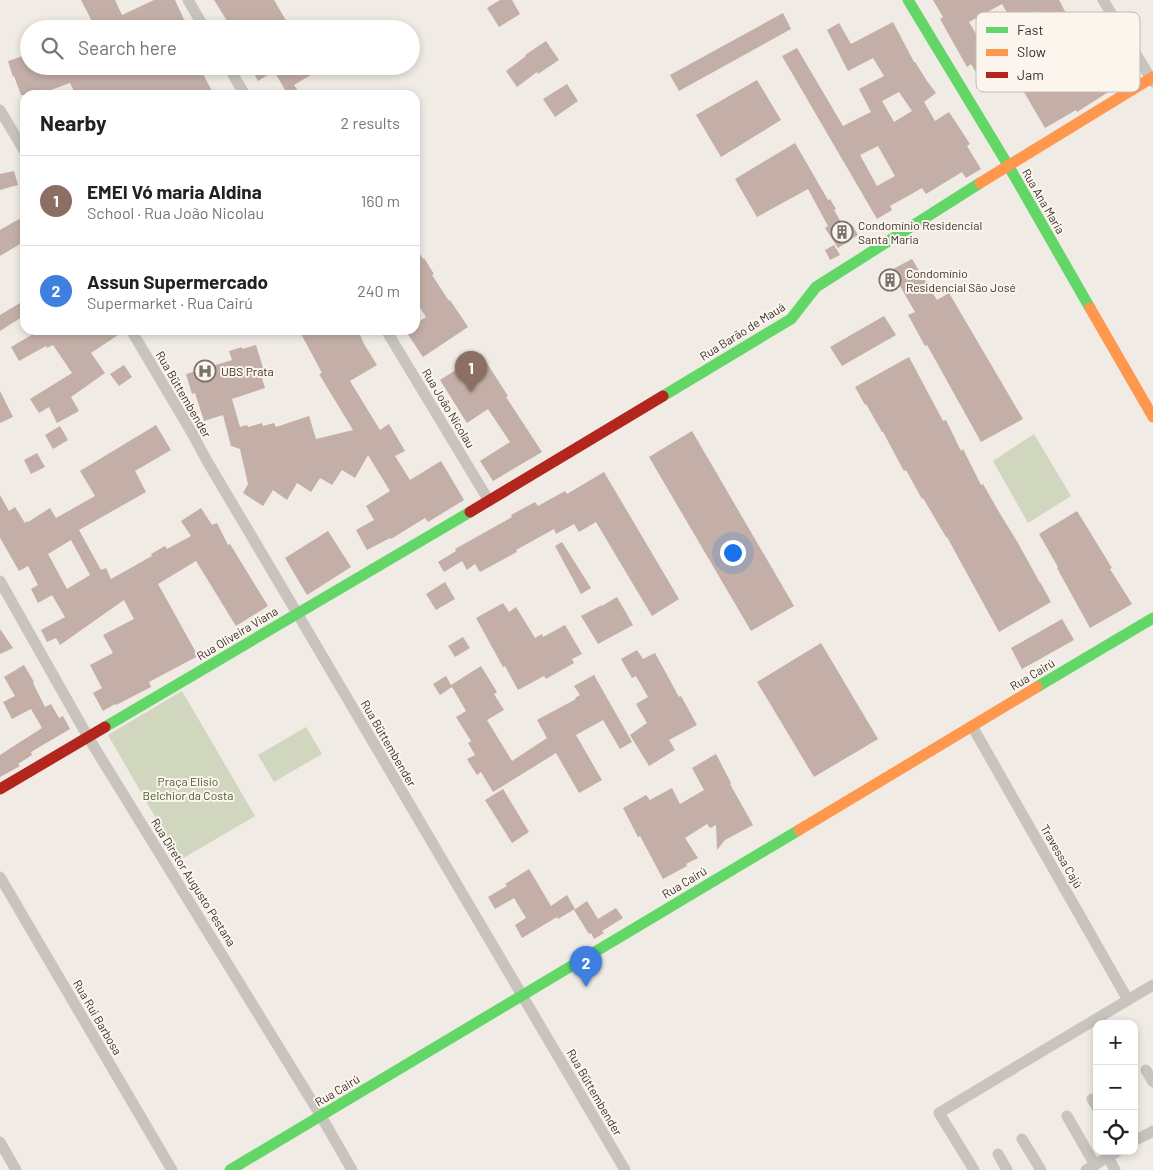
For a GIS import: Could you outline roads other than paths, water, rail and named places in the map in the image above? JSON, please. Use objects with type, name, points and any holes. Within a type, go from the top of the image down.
[{"type":"street","points":[[188,0],[200,20]]},
{"type":"street","name":"Rua Ana Maria","points":[[908,0],[1008,165],[1153,417]]},
{"type":"street","points":[[1104,0],[1111,12]]},
{"type":"street","points":[[1140,59],[1152,79]]},
{"type":"street","points":[[233,75],[242,90]]},
{"type":"street","name":"Rua Barão de Mauá","points":[[1140,86],[1152,79]]},
{"type":"street","name":"Rua Barão de Mauá","points":[[489,501],[791,319],[816,287],[1008,165],[1130,92]]},
{"type":"street","points":[[0,110],[20,144]]},
{"type":"street","name":"Rua Büttembender","points":[[133,335],[625,1170]]},
{"type":"street","name":"Rua João Nicolau","points":[[389,335],[489,501]]},
{"type":"street","name":"Rua Oliveira Viana","points":[[0,790],[489,501]]},
{"type":"street","name":"Rua Diretor Augusto Pestana","points":[[0,581],[88,737],[321,1116],[352,1170]]},
{"type":"street","name":"Rua Cairú","points":[[230,1170],[1153,618]]},
{"type":"street","name":"Travessa Cajú","points":[[972,726],[1128,1000]]},
{"type":"street","name":"Rua Rui Barbosa","points":[[0,878],[172,1170]]},
{"type":"street","points":[[974,1170],[939,1113],[1153,985]]},
{"type":"street","points":[[1146,1070],[1153,1082]]},
{"type":"street","points":[[1067,1116],[1090,1167],[1111,1155]]},
{"type":"street","points":[[1138,1139],[1153,1130]]},
{"type":"street","points":[[1022,1139],[1041,1170]]},
{"type":"street","points":[[0,1142],[16,1170]]},
{"type":"street","points":[[998,1154],[1007,1170]]},
{"type":"street","points":[[1113,1155],[1115,1170]]},
{"type":"place","name":"Condomínio Residencial Santa Maria","points":[[842,232]]},
{"type":"place","name":"Condomínio Residencial São José","points":[[890,280]]},
{"type":"place","name":"UBS Prata","points":[[205,371]]},
{"type":"place","name":"EMEI Vó maria Aldina","points":[[471,392]]},
{"type":"place","name":"Assun Supermercado","points":[[586,987]]},
{"type":"park label","name":"Praça Elisio Belchior da Costa","points":[[188,788]]}]
